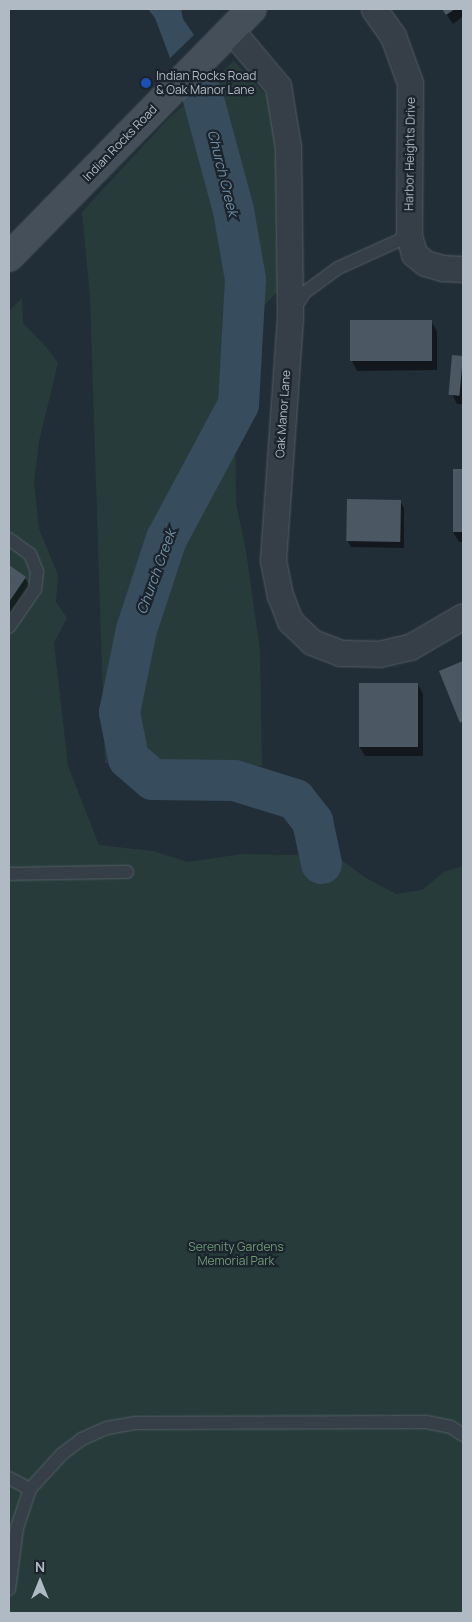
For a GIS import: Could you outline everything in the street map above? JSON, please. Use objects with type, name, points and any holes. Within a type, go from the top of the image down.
[{"type":"street","name":"Indian Rocks Road","points":[[9,257],[252,9]]},
{"type":"street","name":"Harbor Heights Drive","points":[[374,9],[393,36],[410,83],[409,236],[414,254],[425,263],[443,268],[463,269]]},
{"type":"street","name":"Oak Manor Lane","points":[[231,30],[278,86],[288,147],[290,317],[273,560],[280,595],[290,621],[312,642],[340,653],[379,654],[410,647],[463,616]]},
{"type":"lane","points":[[290,317],[304,293],[338,268],[409,236]]},
{"type":"lane","points":[[9,538],[30,554],[38,572],[35,589],[9,627]]},
{"type":"lane","points":[[9,874],[127,872]]},
{"type":"lane","points":[[9,1589],[17,1528],[30,1489],[62,1454],[82,1439],[107,1428],[135,1423],[426,1422],[450,1428],[463,1435]]},
{"type":"lane","points":[[9,1478],[30,1489]]},
{"type":"green space","points":[[234,61],[268,97],[276,148],[277,292],[247,324],[235,412],[236,503],[246,551],[260,651],[262,766],[105,763],[90,296],[82,212],[169,118]]},
{"type":"green space","name":"Serenity Gardens Memorial Park","points":[[22,298],[23,323],[47,348],[58,363],[39,441],[34,482],[39,529],[58,575],[56,602],[67,618],[54,643],[68,766],[99,845],[153,851],[188,862],[242,854],[336,856],[366,878],[396,894],[422,890],[444,872],[463,866],[463,1613],[9,1613],[9,311]]},
{"type":"water","points":[[148,9],[181,9],[183,19],[194,35],[170,58],[155,18]]},
{"type":"building","points":[[442,9],[455,9],[446,15]]},
{"type":"building","points":[[350,320],[432,320],[432,361],[350,361]]},
{"type":"building","points":[[452,355],[463,356],[459,396],[449,395]]},
{"type":"building","points":[[453,469],[463,469],[463,532],[453,532]]},
{"type":"building","points":[[347,499],[401,500],[400,542],[346,541]]},
{"type":"building","points":[[9,565],[26,577],[9,602]]},
{"type":"building","points":[[463,661],[463,721],[460,723],[439,671]]},
{"type":"building","points":[[359,683],[418,683],[418,747],[359,747]]},
{"type":"waterway","name":"Church Creek","points":[[202,95],[233,210],[245,279],[238,404],[166,538],[136,629],[119,712],[128,758],[152,779],[234,780],[295,799],[312,821],[321,863]]},
{"type":"place","name":"Indian Rocks Road & Oak Manor Lane","points":[[146,83]]}]
